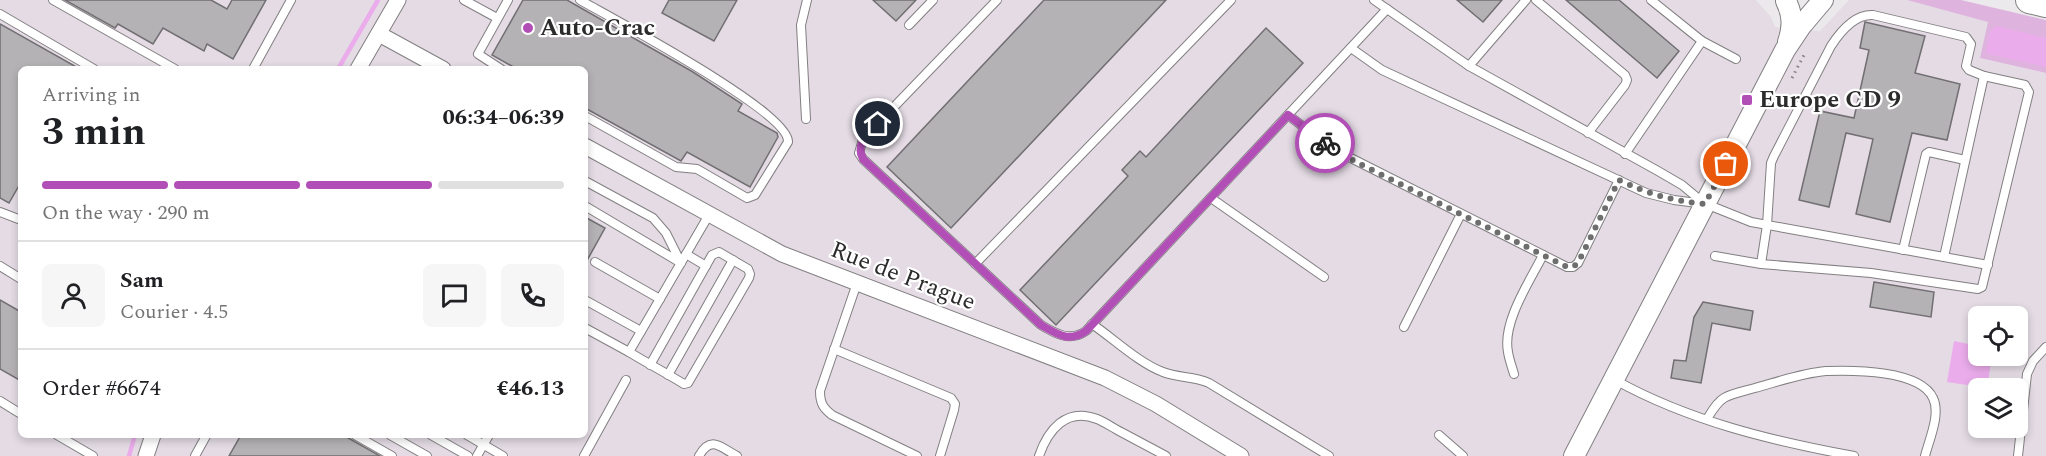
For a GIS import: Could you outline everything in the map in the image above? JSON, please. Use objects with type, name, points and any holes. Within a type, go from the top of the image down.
[{"type":"highway","points":[[2029,0],[2046,3]]},
{"type":"street","points":[[360,66],[398,0]]},
{"type":"street","points":[[1786,0],[1801,5],[1821,0]]},
{"type":"street","points":[[1785,50],[1792,21],[1792,12],[1786,0]]},
{"type":"street","points":[[1574,456],[1785,50],[1821,0]]},
{"type":"street","points":[[379,34],[437,66]]},
{"type":"street","name":"Rue de Prague","points":[[588,148],[782,254],[1105,378],[1156,404],[1241,456]]},
{"type":"street","points":[[146,456],[152,438]]},
{"type":"lane","points":[[53,0],[170,66]]},
{"type":"lane","points":[[255,66],[291,0]]},
{"type":"lane","points":[[464,0],[497,18]]},
{"type":"lane","points":[[496,66],[478,54],[508,0]]},
{"type":"lane","points":[[580,0],[716,77],[748,99],[786,134],[788,142],[755,195],[747,198],[697,169],[676,167],[588,118]]},
{"type":"lane","points":[[806,119],[801,25],[807,0]]},
{"type":"lane","points":[[909,25],[933,0]]},
{"type":"lane","points":[[997,0],[863,139],[859,153],[1041,325],[1056,334],[1070,338],[1078,337],[1092,324],[1387,9]]},
{"type":"lane","points":[[975,264],[1231,0]]},
{"type":"lane","points":[[1374,0],[1469,66],[1682,185],[1705,204]]},
{"type":"lane","points":[[1469,66],[1527,0]]},
{"type":"lane","points":[[1536,0],[1625,75],[1627,81],[1625,85],[1588,133]]},
{"type":"lane","points":[[1651,0],[1702,41],[1736,59]]},
{"type":"lane","points":[[0,14],[89,66]]},
{"type":"lane","points":[[1715,256],[1761,264],[1871,273],[1978,289],[1982,287],[2029,92],[2025,85],[1984,76],[1969,70],[1966,66],[1971,44],[1966,37],[1873,15],[1860,17],[1838,35],[1831,46],[1771,163],[1767,225],[1761,264]]},
{"type":"lane","points":[[1625,154],[1702,41]]},
{"type":"lane","points":[[1351,48],[1382,70],[1646,193],[1705,204],[1751,222],[1988,265]]},
{"type":"lane","points":[[1944,257],[1984,76]]},
{"type":"lane","points":[[1288,115],[1331,148],[1567,267],[1573,267],[1578,263],[1619,180]]},
{"type":"lane","points":[[1903,250],[1926,154],[1929,152],[1965,160]]},
{"type":"lane","points":[[588,183],[653,218],[666,233],[681,263]]},
{"type":"lane","points":[[1211,198],[1324,276]]},
{"type":"lane","points":[[588,208],[681,263]]},
{"type":"lane","points":[[0,212],[18,219]]},
{"type":"lane","points":[[629,352],[710,213]]},
{"type":"lane","points":[[1404,327],[1461,214]]},
{"type":"lane","points":[[588,330],[629,352],[650,365],[684,384],[692,380],[749,278],[748,269],[719,252],[716,253],[706,266],[650,365]]},
{"type":"lane","points":[[686,254],[706,266]]},
{"type":"lane","points":[[1514,374],[1507,350],[1508,332],[1514,313],[1543,255]]},
{"type":"lane","points":[[668,375],[733,260]]},
{"type":"lane","points":[[595,262],[660,299]]},
{"type":"lane","points":[[0,266],[18,277]]},
{"type":"lane","points":[[857,283],[820,391],[820,401],[832,416],[917,456]]},
{"type":"lane","points":[[588,302],[641,331]]},
{"type":"lane","points":[[1092,324],[1150,365],[1173,375],[1209,382],[1329,456]]},
{"type":"lane","points":[[2018,456],[2027,374],[2033,361],[2046,347]]},
{"type":"lane","points":[[834,349],[951,398],[955,404],[954,410],[940,456]]},
{"type":"lane","points":[[1707,419],[1717,404],[1726,397],[1783,380],[1825,371],[1903,376],[1927,388],[1934,399],[1936,412],[1925,456]]},
{"type":"lane","points":[[1614,379],[1635,391],[1745,433],[1792,445],[1854,456]]},
{"type":"lane","points":[[584,456],[626,380]]},
{"type":"lane","points":[[0,401],[18,412]]},
{"type":"lane","points":[[1039,456],[1044,440],[1053,429],[1065,419],[1079,416],[1096,418],[1166,456]]},
{"type":"lane","points":[[1439,435],[1463,456]]},
{"type":"lane","points":[[62,438],[93,456]]},
{"type":"lane","points":[[195,456],[204,438]]},
{"type":"lane","points":[[360,438],[392,456]]},
{"type":"lane","points":[[395,438],[428,456]]},
{"type":"lane","points":[[436,438],[468,456]]},
{"type":"lane","points":[[472,438],[503,456]]},
{"type":"lane","points":[[477,456],[488,438]]},
{"type":"lane","points":[[699,456],[709,443],[737,456]]},
{"type":"shaded area","points":[[0,0],[1756,0],[1771,17],[1775,27],[1820,31],[1849,0],[1907,0],[1989,22],[1980,58],[2046,73],[2046,456],[0,456]]},
{"type":"shaded area","points":[[1907,0],[1961,0],[2046,20],[2046,73],[1980,58],[1988,22]]},
{"type":"shaded area","points":[[1996,26],[2046,38],[2046,67],[1988,54],[1986,52],[1990,31]]},
{"type":"shaded area","points":[[1954,341],[1968,344],[1968,366],[1990,366],[1989,378],[1968,378],[1968,385],[1947,382]]},
{"type":"building","points":[[65,0],[211,0],[227,9],[232,0],[266,0],[233,59],[207,44],[204,51],[163,28],[153,44],[118,24],[115,28]]},
{"type":"building","points":[[523,0],[567,0],[693,72],[742,104],[738,111],[777,133],[778,137],[750,187],[687,152],[681,161],[588,110],[588,66],[512,66],[492,55]]},
{"type":"building","points":[[669,0],[737,0],[714,41],[662,13]]},
{"type":"building","points":[[873,0],[916,0],[896,21]]},
{"type":"building","points":[[1044,0],[1166,0],[951,228],[887,167]]},
{"type":"building","points":[[1457,0],[1502,0],[1483,22]]},
{"type":"building","points":[[1566,0],[1619,0],[1679,51],[1657,78]]},
{"type":"building","points":[[1865,22],[1925,36],[1915,73],[1960,84],[1947,140],[1912,133],[1890,222],[1856,214],[1873,139],[1846,133],[1829,207],[1799,200],[1820,111],[1854,118],[1869,50],[1860,48]]},
{"type":"building","points":[[0,24],[75,66],[18,66],[18,187],[9,203],[0,198]]},
{"type":"building","points":[[1266,28],[1303,63],[1056,325],[1020,290],[1128,176],[1122,170],[1140,151],[1146,157]]},
{"type":"building","points":[[588,219],[605,228],[588,259]]},
{"type":"building","points":[[1874,282],[1934,292],[1931,317],[1870,307]]},
{"type":"building","points":[[0,300],[18,310],[18,379],[0,369]]},
{"type":"building","points":[[1703,302],[1753,311],[1750,330],[1712,323],[1701,383],[1671,378],[1674,360],[1686,361],[1694,317]]},
{"type":"building","points":[[239,438],[348,438],[380,456],[229,456]]},
{"type":"waterway","points":[[340,66],[378,0]]},
{"type":"waterway","points":[[129,456],[134,438]]},
{"type":"way so far","points":[[1325,143],[1377,172],[1567,267],[1573,267],[1578,263],[1619,180],[1646,193],[1705,204],[1726,164]]},
{"type":"place","name":"Auto-Crac","points":[[528,28]]},
{"type":"place","name":"Europe CD 9","points":[[1747,100]]},
{"type":"route","points":[[878,124],[863,139],[860,146],[859,153],[863,159],[1041,325],[1056,334],[1070,338],[1078,337],[1086,331],[1288,115],[1325,143]]}]
